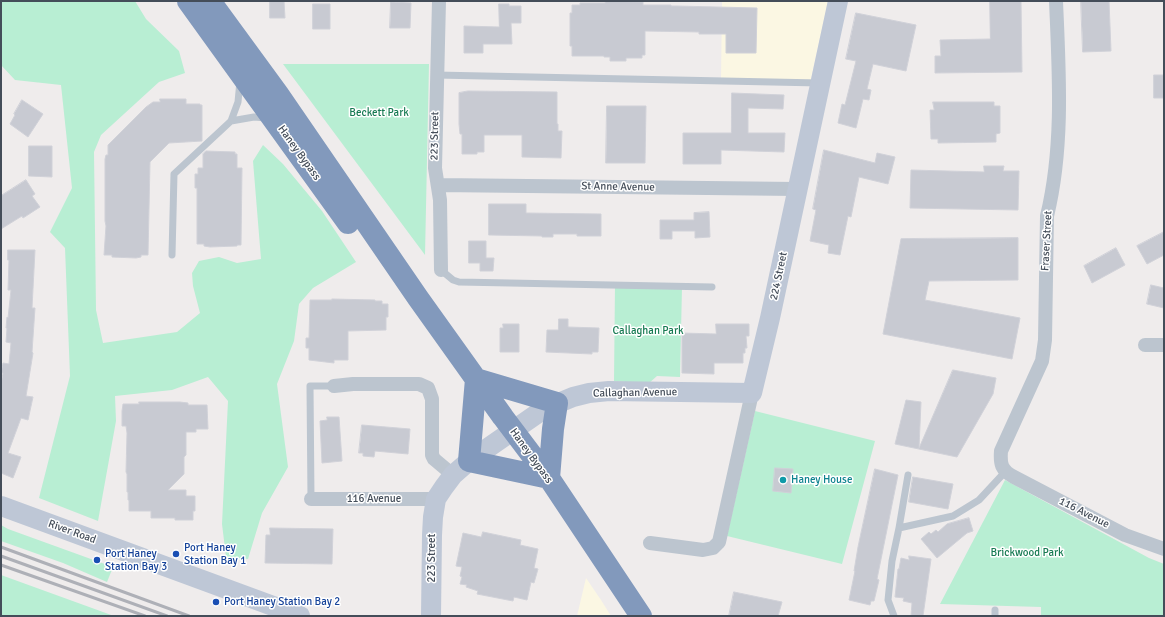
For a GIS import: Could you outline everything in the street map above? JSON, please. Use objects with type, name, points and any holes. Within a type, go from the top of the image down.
[{"type":"highway","name":"Haney Bypass","points":[[188,1],[365,246],[418,298]]},
{"type":"highway","name":"Haney Bypass","points":[[210,1],[278,94],[418,298],[548,478],[641,616]]},
{"type":"highway","points":[[476,379],[557,403],[548,478],[461,468],[476,379]]},
{"type":"street","name":"223 Street","points":[[439,1],[436,75],[435,168],[438,185],[441,270]]},
{"type":"street","name":"224 Street","points":[[650,543],[703,550],[713,548],[719,542],[770,318],[838,1]]},
{"type":"street","name":"Fraser Street","points":[[1005,472],[1000,463],[1000,451],[1042,361],[1045,340],[1047,216],[1056,162],[1060,89],[1056,1]]},
{"type":"street","name":"St Anne Avenue","points":[[438,185],[797,189]]},
{"type":"street","points":[[1145,345],[1164,345]]},
{"type":"street","points":[[334,386],[353,384],[419,384],[428,388],[432,399],[432,455],[436,462],[461,468]]},
{"type":"street","name":"Callaghan Avenue","points":[[436,499],[444,486],[461,468],[534,414],[557,403],[590,393],[609,392],[752,393]]},
{"type":"street","name":"116 Avenue","points":[[1005,472],[1125,535],[1164,549]]},
{"type":"street","name":"116 Avenue","points":[[311,499],[436,499]]},
{"type":"street","name":"223 Street","points":[[431,616],[432,536],[436,499]]},
{"type":"street","name":"River Road","points":[[1,506],[300,616]]},
{"type":"lane","points":[[172,255],[174,174],[231,121],[238,102],[241,73]]},
{"type":"lane","points":[[436,75],[820,83]]},
{"type":"lane","points":[[231,121],[254,117],[273,118]]},
{"type":"lane","points":[[441,270],[459,282],[712,287]]},
{"type":"lane","points":[[311,499],[310,386],[334,386]]},
{"type":"lane","points":[[899,528],[953,516],[978,500],[1005,472]]},
{"type":"lane","points":[[894,616],[888,600],[892,561],[908,475]]},
{"type":"shaded area","points":[[722,1],[828,1],[810,83],[721,80]]},
{"type":"shaded area","points":[[586,578],[601,600],[611,616],[577,616]]},
{"type":"green space","points":[[1,1],[135,1],[146,19],[179,51],[185,73],[159,82],[101,135],[94,152],[96,310],[103,343],[177,332],[200,313],[193,286],[192,273],[199,261],[219,257],[237,263],[261,259],[253,161],[263,145],[283,164],[322,211],[356,262],[313,288],[299,304],[294,341],[277,384],[288,467],[262,513],[248,559],[226,557],[222,524],[228,401],[208,377],[172,390],[115,396],[116,421],[98,521],[39,498],[70,376],[65,248],[50,232],[72,188],[61,85],[15,80],[1,65]]},
{"type":"green space","name":"Beckett Park","points":[[283,64],[429,64],[425,255]]},
{"type":"green space","name":"Callaghan Park","points":[[615,285],[682,287],[680,377],[657,376],[648,384],[614,381]]},
{"type":"green space","points":[[755,411],[875,441],[842,564],[727,536]]},
{"type":"green space","name":"Brickwood Park","points":[[1005,480],[1149,558],[1164,564],[1164,616],[1041,616],[1041,607],[940,604]]},
{"type":"green space","points":[[1,525],[8,529],[113,567],[107,582],[63,563],[1,541]]},
{"type":"green space","points":[[1,575],[114,616],[1,616]]},
{"type":"building","points":[[270,1],[284,1],[285,18],[270,18]]},
{"type":"building","points":[[605,1],[643,2],[643,5],[757,8],[756,53],[726,53],[726,34],[645,31],[645,55],[642,55],[642,58],[626,58],[626,61],[610,61],[610,57],[604,56],[572,56],[572,46],[570,46],[570,13],[572,13],[572,5],[580,5],[580,3],[605,3]]},
{"type":"building","points":[[990,1],[1021,1],[1022,72],[935,73],[935,56],[941,56],[940,40],[990,39]]},
{"type":"building","points":[[1081,1],[1109,1],[1111,51],[1083,52]]},
{"type":"building","points":[[391,2],[411,3],[410,28],[390,28]]},
{"type":"building","points":[[313,4],[330,4],[330,29],[313,29]]},
{"type":"building","points":[[499,4],[521,6],[521,23],[511,23],[512,44],[483,44],[483,53],[464,53],[464,26],[499,27]]},
{"type":"building","points":[[856,13],[916,25],[906,71],[873,64],[867,89],[871,90],[869,100],[863,99],[856,128],[838,123],[842,104],[845,105],[856,61],[846,59]]},
{"type":"building","points":[[1154,75],[1164,75],[1164,98],[1154,98]]},
{"type":"building","points":[[468,91],[557,92],[557,124],[558,131],[562,131],[561,158],[522,157],[522,135],[484,135],[484,152],[477,152],[477,154],[462,154],[462,134],[460,134],[459,124],[459,93]]},
{"type":"building","points":[[732,93],[784,95],[783,109],[748,108],[748,133],[785,133],[784,152],[721,150],[721,164],[683,164],[683,133],[731,133]]},
{"type":"building","points":[[160,99],[186,99],[186,104],[202,105],[202,141],[169,143],[150,162],[148,255],[141,255],[141,257],[136,258],[112,257],[112,255],[104,255],[106,226],[105,159],[106,155],[108,155],[108,145],[146,107],[153,102],[160,102]]},
{"type":"building","points":[[22,100],[43,114],[28,137],[10,124]]},
{"type":"building","points":[[933,102],[994,102],[994,106],[1000,106],[1000,133],[996,134],[996,142],[938,143],[938,139],[931,139],[930,110],[934,110]]},
{"type":"building","points":[[607,106],[646,106],[645,163],[606,163]]},
{"type":"building","points":[[29,146],[52,146],[52,177],[29,176]]},
{"type":"building","points":[[824,150],[875,163],[877,153],[895,157],[888,184],[859,177],[851,217],[848,216],[840,255],[828,253],[829,245],[810,241],[816,210],[813,209]]},
{"type":"building","points":[[206,151],[235,152],[235,154],[237,154],[237,168],[242,168],[241,245],[210,247],[204,246],[204,244],[197,244],[197,188],[195,188],[195,174],[198,174],[198,168],[203,168],[203,154]]},
{"type":"building","points":[[984,166],[1004,166],[1003,171],[1019,171],[1018,210],[910,208],[911,170],[984,172]]},
{"type":"building","points":[[26,180],[35,194],[32,196],[40,207],[23,218],[22,216],[1,229],[1,196]]},
{"type":"building","points":[[489,204],[526,204],[526,213],[601,214],[601,236],[577,236],[577,234],[553,234],[553,237],[489,235]]},
{"type":"building","points":[[709,212],[710,237],[695,238],[695,231],[672,231],[672,239],[660,239],[660,220],[694,220],[694,213]]},
{"type":"building","points":[[1164,232],[1164,255],[1147,264],[1137,246]]},
{"type":"building","points":[[1018,238],[1018,280],[929,281],[925,300],[1020,318],[1012,359],[883,334],[901,239]]},
{"type":"building","points":[[469,241],[486,241],[486,258],[494,258],[493,271],[480,271],[480,263],[469,263]]},
{"type":"building","points":[[1116,248],[1125,265],[1092,283],[1084,266]]},
{"type":"building","points":[[8,250],[35,250],[32,308],[35,308],[33,353],[26,396],[33,397],[28,420],[21,418],[8,453],[21,457],[13,478],[1,473],[1,384],[3,373],[1,373],[3,363],[9,364],[11,343],[6,342],[7,317],[8,318],[11,290],[8,290]]},
{"type":"building","points":[[1151,285],[1164,288],[1164,308],[1147,304]]},
{"type":"building","points":[[310,300],[375,300],[382,301],[382,304],[388,304],[386,330],[348,331],[348,360],[334,360],[334,363],[309,360],[309,348],[306,348],[306,338],[309,338]]},
{"type":"building","points":[[559,319],[568,319],[568,327],[599,328],[598,352],[592,352],[592,354],[546,352],[547,330],[558,330]]},
{"type":"building","points":[[503,324],[519,324],[519,352],[500,352],[500,328],[503,328]]},
{"type":"building","points":[[716,324],[749,324],[749,336],[746,336],[747,348],[745,348],[745,353],[743,353],[743,363],[714,363],[714,374],[682,373],[682,333],[716,334]]},
{"type":"building","points":[[953,370],[996,378],[993,394],[957,457],[895,444],[906,400],[921,402],[919,448]]},
{"type":"building","points":[[139,402],[180,402],[188,403],[188,405],[207,405],[208,429],[196,429],[196,432],[186,432],[184,474],[168,490],[186,490],[186,496],[195,496],[195,511],[193,511],[193,520],[151,518],[151,511],[129,511],[126,472],[127,433],[126,426],[122,426],[122,411],[123,404],[139,404]]},
{"type":"building","points":[[327,417],[339,417],[342,461],[322,463],[320,421],[327,420]]},
{"type":"building","points":[[362,425],[410,429],[408,454],[375,451],[374,457],[363,456],[363,453],[359,453]]},
{"type":"building","name":"Haney House","points":[[775,468],[793,469],[791,493],[773,491]]},
{"type":"building","points":[[875,469],[898,475],[877,579],[879,580],[874,601],[871,601],[870,605],[849,600],[858,547]]},
{"type":"building","points":[[913,477],[953,484],[948,509],[909,502]]},
{"type":"building","points":[[969,518],[973,531],[967,533],[937,558],[921,539],[929,532],[931,534],[936,530],[938,532],[947,524]]},
{"type":"building","points":[[270,528],[333,529],[332,564],[265,563],[266,535],[270,535]]},
{"type":"building","points":[[483,532],[521,540],[520,545],[538,549],[534,568],[538,569],[534,583],[531,582],[527,600],[514,597],[513,601],[477,594],[478,591],[466,587],[467,585],[460,584],[462,567],[456,566],[463,533],[481,537]]},
{"type":"building","points":[[909,556],[931,559],[923,616],[911,616],[912,603],[903,601],[904,598],[895,597],[898,569],[901,558],[909,560]]},
{"type":"building","points":[[734,592],[782,602],[778,616],[729,616]]},
{"type":"railway","points":[[1,547],[189,616]]},
{"type":"railway","points":[[1,556],[167,616]]},
{"type":"railway","points":[[1,565],[145,616]]},
{"type":"place","name":"Haney House","points":[[783,480]]},
{"type":"place","name":"Port Haney Station Bay 1","points":[[176,554]]},
{"type":"place","name":"Port Haney Station Bay 3","points":[[97,560]]},
{"type":"place","name":"Port Haney Station Bay 2","points":[[216,602]]}]
